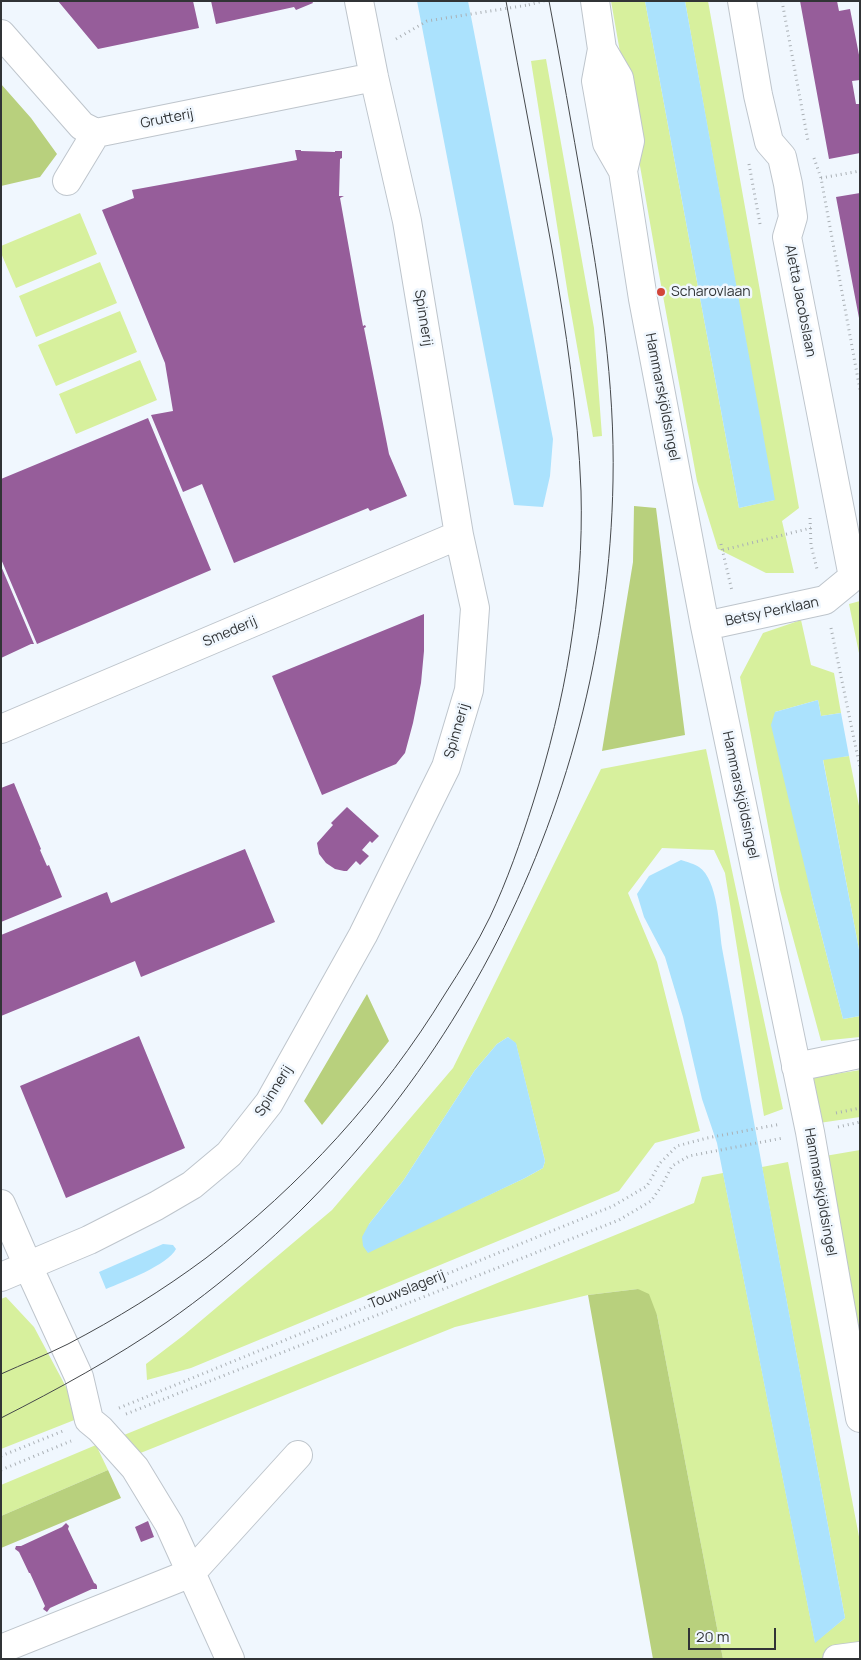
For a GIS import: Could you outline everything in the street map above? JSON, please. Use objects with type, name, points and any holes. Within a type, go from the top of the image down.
[{"type":"street","name":"Spinnerij","points":[[1,1277],[114,1227],[156,1206],[192,1185],[229,1154],[269,1103],[363,935],[446,767],[469,690],[475,608],[459,535],[407,221],[372,66],[360,1]]},
{"type":"street","name":"Hammarskjöldsingel","points":[[595,1],[602,49],[619,78],[630,141],[623,172],[643,299],[705,626],[810,1132],[860,1418]]},
{"type":"street","name":"Aletta Jacobslaan","points":[[742,1],[758,95],[769,142],[782,158],[788,184],[793,218],[788,237],[857,576]]},
{"type":"street","points":[[1,34],[82,126],[96,133],[67,181]]},
{"type":"street","name":"Grutterij","points":[[96,133],[372,66]]},
{"type":"street","name":"Smederij","points":[[1,729],[459,535]]},
{"type":"street","name":"Betsy Perklaan","points":[[705,626],[825,600],[857,576]]},
{"type":"street","points":[[796,1067],[860,1054]]},
{"type":"street","points":[[1,1204],[79,1377],[95,1424],[135,1468],[169,1524],[230,1659]]},
{"type":"street","points":[[1,1649],[191,1573],[298,1455]]},
{"type":"path","points":[[372,66],[427,21],[544,1]]},
{"type":"path","points":[[782,1],[810,146]]},
{"type":"path","points":[[812,154],[821,178],[860,390]]},
{"type":"path","points":[[788,184],[860,171]]},
{"type":"path","points":[[723,550],[810,528]]},
{"type":"path","name":"Touwslagerij","points":[[1,1456],[95,1424],[613,1206],[647,1186],[660,1163],[677,1146],[769,1126]]},
{"type":"path","points":[[1,1470],[95,1424],[119,1417],[619,1220],[651,1201],[672,1166],[689,1156],[771,1140]]},
{"type":"green space","points":[[611,1],[645,1],[739,508],[774,500],[685,1],[708,1],[799,508],[782,521],[794,573],[766,573],[718,549],[697,481]]},
{"type":"green space","points":[[546,59],[594,328],[602,436],[593,437],[568,295],[531,61]]},
{"type":"green space","points":[[1,84],[31,118],[57,154],[40,177],[1,186]]},
{"type":"green space","points":[[80,213],[97,254],[16,288],[1,253],[1,246]]},
{"type":"green space","points":[[100,262],[117,303],[36,337],[19,296]]},
{"type":"green space","points":[[120,311],[137,352],[56,386],[38,345]]},
{"type":"green space","points":[[140,360],[157,400],[76,434],[59,394]]},
{"type":"green space","points":[[634,506],[656,508],[685,735],[602,751],[633,562]]},
{"type":"green space","points":[[860,601],[860,658],[849,604]]},
{"type":"green space","points":[[801,620],[811,665],[834,673],[841,713],[821,716],[818,700],[775,712],[813,902],[843,1019],[860,1016],[860,1037],[821,1041],[780,890],[740,677],[763,633]]},
{"type":"green space","points":[[706,749],[783,1109],[764,1116],[725,873],[714,850],[662,848],[628,893],[657,962],[700,1131],[655,1143],[619,1191],[191,1368],[147,1380],[146,1364],[184,1335],[332,1210],[453,1068],[601,769]],"holes":[[[508,1037],[516,1044],[545,1161],[543,1168],[367,1252],[369,1224],[403,1181],[475,1070],[497,1044]]]},
{"type":"green space","points":[[849,756],[860,811],[860,955],[823,759]]},
{"type":"green space","points":[[367,994],[389,1041],[322,1125],[304,1101]]},
{"type":"green space","points":[[860,1070],[860,1117],[819,1123],[811,1078]]},
{"type":"green space","points":[[860,1150],[860,1339],[825,1156]]},
{"type":"green space","points":[[788,1162],[860,1542],[860,1659],[723,1659],[657,1315],[638,1289],[588,1295],[455,1327],[133,1456],[124,1435],[694,1203],[702,1177],[723,1173],[815,1642],[845,1618],[762,1167]]},
{"type":"green space","points":[[638,1289],[649,1294],[657,1315],[723,1659],[653,1659],[588,1295]]},
{"type":"green space","points":[[6,1297],[34,1327],[82,1417],[1,1449],[1,1299]]},
{"type":"green space","points":[[96,1445],[108,1470],[1,1516],[1,1485]]},
{"type":"green space","points":[[108,1470],[121,1498],[1,1548],[1,1516]]},
{"type":"water","points":[[417,1],[468,1],[553,439],[550,476],[543,507],[514,505]]},
{"type":"water","points":[[645,1],[685,1],[775,500],[739,508]]},
{"type":"water","points":[[818,700],[821,716],[841,713],[849,756],[823,760],[860,955],[860,1016],[843,1019],[771,725],[775,712]]},
{"type":"water","points":[[681,860],[697,866],[705,873],[714,893],[722,948],[845,1618],[815,1643],[717,1143],[702,1099],[683,1017],[665,957],[644,917],[637,894],[649,876]]},
{"type":"water","points":[[508,1037],[516,1043],[545,1161],[543,1168],[368,1253],[363,1246],[362,1237],[369,1224],[403,1181],[475,1070],[497,1044]]},
{"type":"water","points":[[163,1244],[173,1245],[176,1249],[164,1261],[106,1289],[99,1272]]},
{"type":"building","points":[[58,1],[193,1],[199,28],[98,49]]},
{"type":"building","points":[[211,1],[312,1],[313,3],[296,10],[294,7],[216,24]]},
{"type":"building","points":[[800,1],[837,1],[839,11],[850,9],[860,60],[860,80],[852,81],[856,104],[860,104],[860,153],[829,159]]},
{"type":"building","points":[[295,150],[342,151],[339,196],[344,196],[340,198],[363,326],[365,325],[366,327],[364,328],[389,454],[407,496],[370,511],[368,508],[234,563],[202,484],[183,492],[151,415],[173,411],[165,363],[102,210],[134,198],[132,190],[297,160]]},
{"type":"building","points":[[860,193],[860,318],[859,318],[836,197]]},
{"type":"building","points":[[148,418],[211,570],[37,644],[1,559],[1,479]]},
{"type":"building","points":[[1,566],[34,644],[1,658]]},
{"type":"building","points":[[424,614],[424,651],[421,683],[405,753],[396,764],[322,795],[272,676]]},
{"type":"building","points":[[14,783],[40,850],[47,866],[49,865],[62,897],[1,922],[1,788]]},
{"type":"building","points":[[347,807],[379,836],[372,843],[370,841],[362,850],[369,856],[360,865],[356,861],[347,871],[344,871],[335,869],[326,863],[319,854],[317,843],[333,825],[331,823]]},
{"type":"building","points":[[245,849],[275,922],[141,977],[135,961],[1,1016],[1,935],[107,892],[111,903]]},
{"type":"building","points":[[139,1036],[185,1148],[66,1198],[20,1086]]},
{"type":"building","points":[[148,1521],[154,1537],[141,1542],[135,1527]]},
{"type":"building","points":[[66,1523],[97,1589],[92,1589],[50,1608],[47,1612],[43,1609],[45,1606],[30,1573],[19,1552],[15,1549],[16,1546],[21,1546],[62,1527]]},
{"type":"tram line","points":[[1,1374],[60,1348],[139,1304],[206,1258],[241,1230],[307,1170],[367,1104],[421,1032],[480,937],[513,861],[544,765],[563,688],[576,610],[581,531],[581,491],[571,370],[562,309],[506,1]]},
{"type":"tram line","points":[[1,1418],[86,1373],[167,1322],[264,1245],[351,1157],[427,1060],[490,955],[541,843],[579,726],[603,605],[613,481],[612,408],[605,335],[583,190],[549,1]]},
{"type":"place","name":"Scharovlaan","points":[[661,292]]}]
